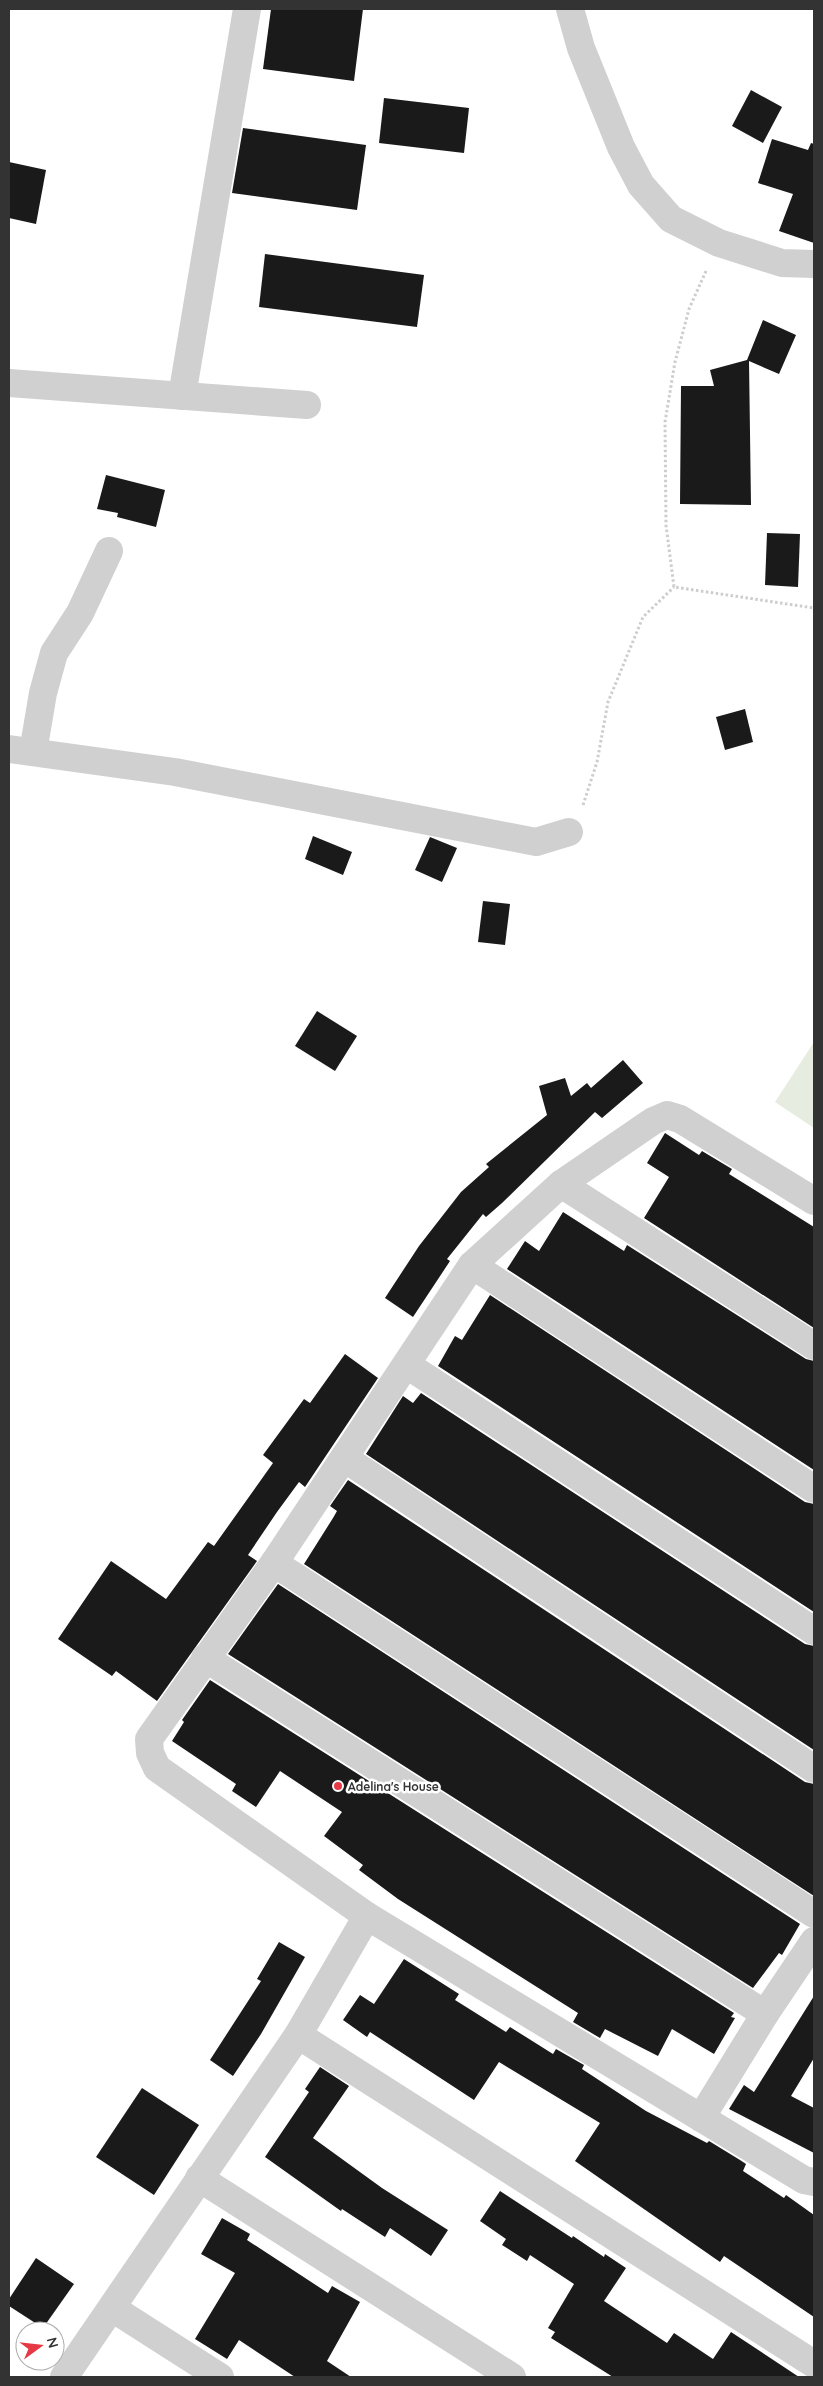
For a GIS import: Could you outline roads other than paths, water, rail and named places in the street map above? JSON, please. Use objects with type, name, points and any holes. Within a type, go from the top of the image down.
[{"type":"street","points":[[182,396],[247,9]]},
{"type":"street","points":[[570,9],[581,48],[621,147],[641,185],[671,219],[719,242],[782,263],[814,264]]},
{"type":"street","points":[[9,383],[307,405]]},
{"type":"street","points":[[109,551],[80,613],[54,653],[43,693],[21,751],[175,772],[536,842],[569,832]]},
{"type":"street","points":[[811,2176],[701,2118],[367,1916],[157,1768],[150,1753],[149,1739],[274,1563],[472,1265],[561,1184],[653,1121],[667,1115],[680,1119],[814,1201]]},
{"type":"street","points":[[561,1184],[814,1346]]},
{"type":"street","points":[[472,1265],[814,1489]]},
{"type":"street","points":[[406,1365],[814,1631]]},
{"type":"street","points":[[344,1458],[814,1769]]},
{"type":"street","points":[[274,1563],[814,1914]]},
{"type":"street","points":[[206,1658],[765,2014]]},
{"type":"street","points":[[64,2377],[298,2035],[367,1916]]},
{"type":"street","points":[[701,2118],[765,2014],[814,1941]]},
{"type":"street","points":[[298,2035],[814,2364]]},
{"type":"street","points":[[200,2178],[512,2377]]},
{"type":"street","points":[[112,2308],[220,2377]]},
{"type":"place","name":"Adelina's House","points":[[338,1786]]}]
